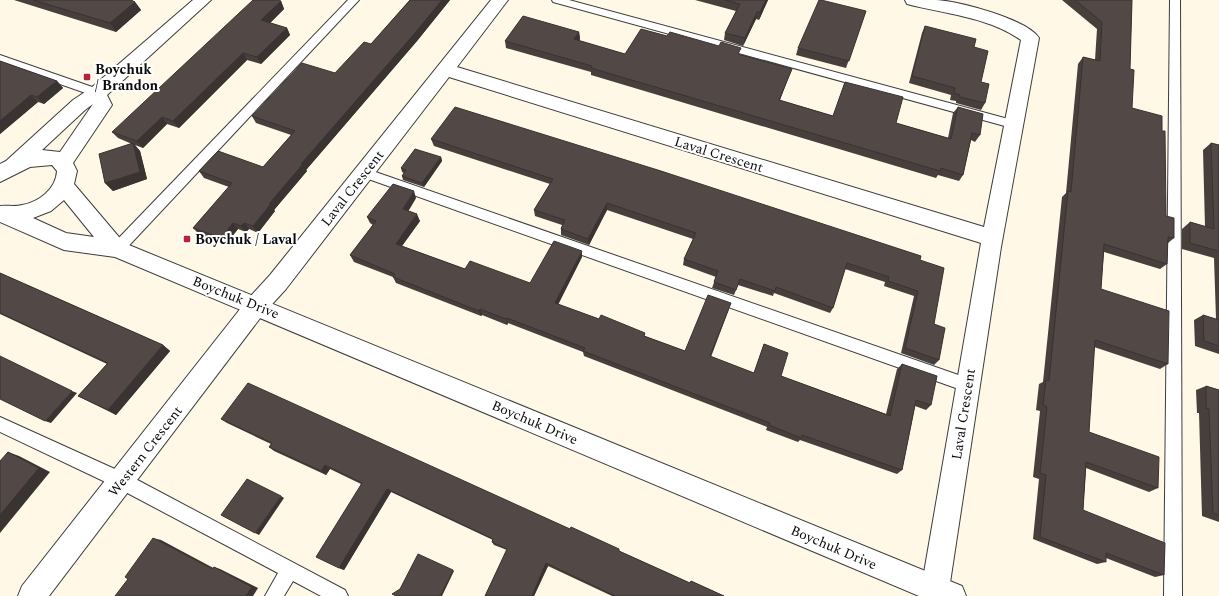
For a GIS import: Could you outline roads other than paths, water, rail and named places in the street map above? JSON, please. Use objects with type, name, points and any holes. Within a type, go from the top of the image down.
[{"type":"street","points":[[7,169],[79,105],[97,93],[203,0]]},
{"type":"street","name":"Laval Crescent","points":[[256,306],[282,276],[500,0]]},
{"type":"street","name":"Laval Crescent","points":[[913,0],[1004,22],[1020,30],[1030,38],[1012,124],[967,385],[940,594]]},
{"type":"street","name":"Laval Crescent","points":[[446,70],[992,238]]},
{"type":"street","points":[[63,163],[103,105],[97,93]]},
{"type":"street","points":[[2,214],[25,213],[37,208],[58,194],[64,186],[67,177],[67,169],[63,163],[56,159],[37,157],[7,169]]},
{"type":"street","name":"Boychuk Drive","points":[[64,186],[117,249]]},
{"type":"street","name":"Boychuk Drive","points":[[2,214],[64,241],[117,249],[940,594]]},
{"type":"street","name":"Western Crescent","points":[[32,596],[256,306]]},
{"type":"lane","points":[[117,249],[354,0]]},
{"type":"lane","points":[[557,0],[1012,124]]},
{"type":"lane","points":[[1173,596],[1175,0]]},
{"type":"lane","points":[[0,59],[97,93]]},
{"type":"lane","points":[[364,173],[967,385]]},
{"type":"lane","points":[[0,424],[122,481],[339,596]]},
{"type":"lane","points":[[274,596],[290,571]]},
{"type":"place","name":"Boychuk / Brandon","points":[[87,77]]},
{"type":"place","name":"Boychuk / Laval","points":[[187,239]]}]
